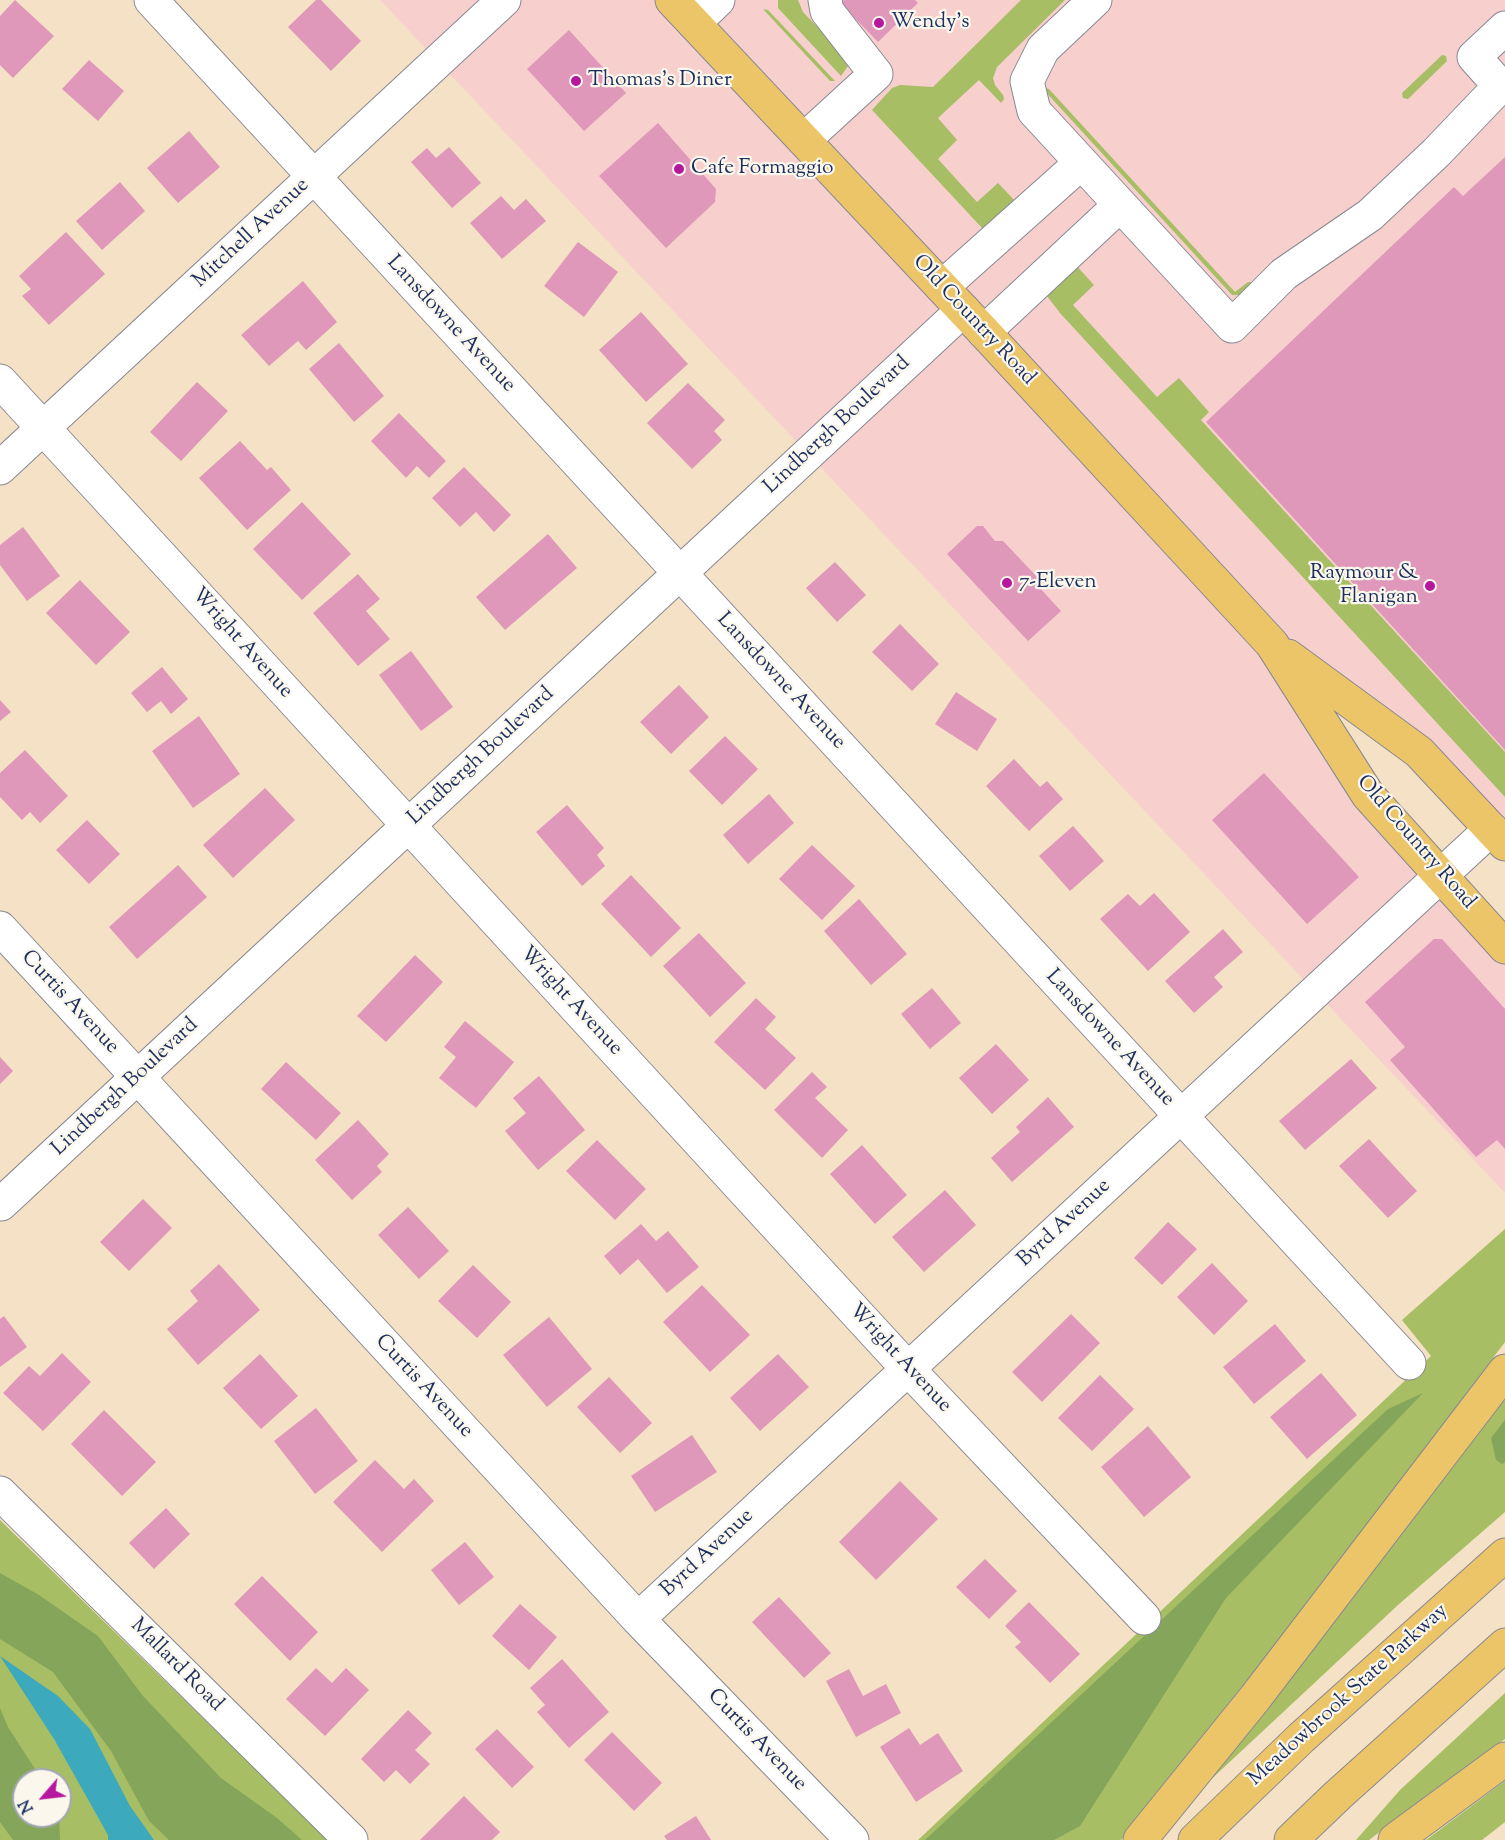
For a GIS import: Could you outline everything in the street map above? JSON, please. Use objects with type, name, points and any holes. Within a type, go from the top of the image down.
[{"type":"main road","name":"Old Country Road","points":[[683,11],[1272,644],[1368,795],[1505,947]]},
{"type":"main road","name":"Old Country Road","points":[[1272,644],[1419,752],[1498,836]]},
{"type":"main road","points":[[1140,1840],[1255,1698],[1505,1371]]},
{"type":"main road","name":"Meadowbrook State Parkway","points":[[1195,1840],[1301,1738],[1505,1555]]},
{"type":"main road","points":[[1291,1840],[1505,1646]]},
{"type":"main road","points":[[1395,1840],[1505,1759]]},
{"type":"street","name":"Lansdowne Avenue","points":[[152,0],[1409,1363]]},
{"type":"street","name":"Mitchell Avenue","points":[[0,468],[504,0]]},
{"type":"street","points":[[683,11],[718,0]]},
{"type":"street","points":[[804,140],[876,74],[826,12],[825,0]]},
{"type":"street","points":[[1095,0],[1043,49],[1027,81],[1034,111],[1232,326],[1284,274],[1370,215],[1436,153],[1500,86],[1474,57],[1505,28]]},
{"type":"street","points":[[963,310],[1082,163]]},
{"type":"street","points":[[963,310],[1120,205]]},
{"type":"street","name":"Lindbergh Boulevard","points":[[1,1204],[963,310]]},
{"type":"street","name":"Wright Avenue","points":[[0,381],[908,1369],[1144,1618]]},
{"type":"street","name":"Byrd Avenue","points":[[638,1619],[1441,875],[1498,836]]},
{"type":"street","name":"Curtis Avenue","points":[[0,928],[638,1619],[852,1840]]},
{"type":"street","name":"Mallard Road","points":[[0,1493],[351,1840]]},
{"type":"shaded area","points":[[380,0],[1505,0],[1505,844],[1274,646],[1505,947],[1505,1193]]},
{"type":"green space","points":[[778,0],[798,0],[803,12],[845,56],[848,66],[841,76],[778,8]]},
{"type":"green space","points":[[1021,0],[1065,0],[997,67],[993,78],[995,85],[1003,95],[1004,99],[1001,103],[979,80],[938,118],[957,140],[938,159],[977,202],[998,183],[1018,204],[983,229],[872,110],[892,88],[900,85],[933,87]]},
{"type":"green space","points":[[763,9],[768,10],[835,81],[830,81]]},
{"type":"green space","points":[[1442,55],[1446,56],[1447,61],[1408,99],[1403,98],[1402,93]]},
{"type":"green space","points":[[1046,88],[1235,292],[1248,282],[1251,282],[1251,285],[1240,295],[1232,295],[1043,89]]},
{"type":"green space","points":[[1074,263],[1094,285],[1073,305],[1157,397],[1179,378],[1209,412],[1201,420],[1505,752],[1505,797],[1060,313],[1047,296],[1051,278]]},
{"type":"green space","points":[[1505,1229],[1505,1342],[1309,1602],[1121,1840],[918,1840],[1431,1356],[1402,1320]]},
{"type":"green space","points":[[1423,1393],[1226,1598],[1080,1826],[1054,1840],[925,1840],[1388,1409]]},
{"type":"green space","points":[[1505,1395],[1505,1512],[1398,1605],[1176,1812]]},
{"type":"green space","points":[[1505,1420],[1505,1462],[1502,1464],[1496,1460],[1491,1438]]},
{"type":"green space","points":[[0,1520],[328,1840],[0,1840]]},
{"type":"green space","points":[[0,1573],[39,1595],[98,1636],[143,1696],[221,1778],[277,1818],[302,1840],[169,1840],[149,1821],[111,1751],[53,1672],[0,1639]]},
{"type":"green space","points":[[1505,1693],[1505,1739],[1369,1840],[1356,1840],[1400,1790]]},
{"type":"green space","points":[[0,1708],[8,1727],[34,1768],[12,1768],[12,1828],[60,1828],[60,1840],[13,1840],[0,1822]]},
{"type":"green space","points":[[1505,1781],[1505,1822],[1482,1840],[1426,1840]]},
{"type":"water","points":[[0,1656],[58,1696],[90,1729],[130,1806],[154,1840],[108,1840],[108,1835],[54,1739]]},
{"type":"building","points":[[15,0],[54,36],[13,78],[0,65],[0,16]]},
{"type":"building","points":[[316,0],[321,0],[361,41],[331,71],[288,27]]},
{"type":"building","name":"Wendy's","points":[[844,0],[915,0],[918,3],[878,42],[840,3]]},
{"type":"building","name":"Thomas's Diner","points":[[569,30],[626,93],[584,131],[527,69]]},
{"type":"building","points":[[89,60],[124,91],[98,121],[62,89]]},
{"type":"building","points":[[658,123],[716,189],[715,202],[666,248],[599,176]]},
{"type":"building","points":[[189,131],[220,167],[178,203],[147,168]]},
{"type":"building","points":[[449,147],[481,183],[452,208],[411,162],[427,148],[436,158]]},
{"type":"building","name":"Raymour & Flanigan","points":[[1505,157],[1505,750],[1206,422],[1454,187],[1463,196]]},
{"type":"building","points":[[120,182],[145,211],[102,250],[76,221]]},
{"type":"building","points":[[501,196],[514,210],[526,199],[546,221],[502,259],[470,223]]},
{"type":"building","points":[[66,232],[105,274],[49,325],[22,296],[31,289],[19,276]]},
{"type":"building","points":[[578,242],[618,272],[584,317],[544,286]]},
{"type":"building","points":[[303,281],[337,322],[306,350],[298,341],[269,366],[241,335]]},
{"type":"building","points":[[641,312],[688,364],[646,402],[599,350]]},
{"type":"building","points":[[339,343],[384,396],[354,422],[309,369]]},
{"type":"building","points":[[197,382],[228,411],[181,461],[150,432]]},
{"type":"building","points":[[688,383],[725,420],[714,431],[722,440],[692,469],[647,423]]},
{"type":"building","points":[[399,413],[446,461],[429,478],[417,466],[406,478],[371,441]]},
{"type":"building","points":[[240,441],[267,470],[271,467],[291,490],[247,530],[199,478]]},
{"type":"building","points":[[464,467],[511,515],[494,532],[476,512],[460,527],[432,498]]},
{"type":"building","points":[[302,502],[351,554],[302,600],[253,549]]},
{"type":"building","name":"7-Eleven","points":[[977,526],[983,526],[995,541],[1003,541],[1040,580],[1039,587],[1061,611],[1028,641],[947,554]]},
{"type":"building","points":[[23,527],[60,576],[27,601],[0,565],[0,545]]},
{"type":"building","points":[[548,534],[577,568],[505,630],[476,597]]},
{"type":"building","points":[[835,562],[866,595],[837,622],[806,588]]},
{"type":"building","points":[[358,574],[380,599],[366,611],[390,639],[358,666],[313,613]]},
{"type":"building","points":[[80,580],[130,632],[96,665],[46,613]]},
{"type":"building","points":[[900,624],[939,664],[912,691],[872,652]]},
{"type":"building","points":[[411,651],[453,707],[421,731],[379,675]]},
{"type":"building","points":[[162,667],[188,699],[171,714],[161,701],[147,712],[131,693]]},
{"type":"building","points":[[679,685],[709,717],[671,754],[640,722]]},
{"type":"building","points":[[956,692],[997,719],[977,751],[935,724]]},
{"type":"building","points":[[0,700],[11,712],[0,721]]},
{"type":"building","points":[[199,716],[240,774],[193,808],[152,751]]},
{"type":"building","points":[[725,736],[758,769],[722,805],[689,771]]},
{"type":"building","points":[[25,750],[68,796],[40,823],[30,812],[22,820],[0,797],[0,773]]},
{"type":"building","points":[[1014,759],[1040,787],[1047,781],[1063,799],[1029,831],[986,786]]},
{"type":"building","points":[[1264,773],[1359,877],[1307,924],[1212,820]]},
{"type":"building","points":[[265,788],[295,820],[233,878],[203,845]]},
{"type":"building","points":[[769,794],[794,823],[748,864],[723,835]]},
{"type":"building","points":[[567,805],[604,848],[597,855],[605,866],[582,886],[536,832]]},
{"type":"building","points":[[87,820],[120,854],[89,884],[56,850]]},
{"type":"building","points":[[1073,826],[1104,861],[1070,891],[1039,856]]},
{"type":"building","points":[[812,845],[855,886],[822,920],[779,879]]},
{"type":"building","points":[[178,865],[207,897],[137,959],[109,927]]},
{"type":"building","points":[[631,875],[681,928],[651,957],[601,904]]},
{"type":"building","points":[[1154,893],[1190,932],[1148,971],[1100,919],[1128,894],[1140,906]]},
{"type":"building","points":[[859,899],[907,954],[871,985],[824,931]]},
{"type":"building","points":[[1223,929],[1243,952],[1214,977],[1223,987],[1194,1013],[1165,981]]},
{"type":"building","points":[[699,933],[746,983],[710,1017],[663,966]]},
{"type":"building","points":[[1434,939],[1442,939],[1505,1009],[1505,1149],[1497,1140],[1476,1157],[1390,1060],[1405,1047],[1365,1002]]},
{"type":"building","points":[[415,955],[443,982],[386,1042],[357,1016]]},
{"type":"building","points":[[932,988],[961,1023],[930,1049],[901,1014]]},
{"type":"building","points":[[756,998],[776,1017],[765,1029],[796,1058],[765,1090],[714,1042]]},
{"type":"building","points":[[465,1021],[514,1062],[476,1108],[439,1078],[456,1057],[444,1047]]},
{"type":"building","points":[[996,1044],[1029,1080],[992,1114],[959,1078]]},
{"type":"building","points":[[0,1057],[13,1071],[0,1084]]},
{"type":"building","points":[[1351,1059],[1377,1088],[1305,1150],[1279,1121]]},
{"type":"building","points":[[286,1062],[341,1113],[316,1140],[261,1089]]},
{"type":"building","points":[[812,1072],[827,1087],[815,1098],[848,1130],[822,1158],[774,1110]]},
{"type":"building","points":[[539,1076],[585,1130],[538,1170],[505,1131],[526,1113],[513,1098]]},
{"type":"building","points":[[1048,1097],[1074,1127],[1012,1182],[991,1158],[1020,1132],[1016,1127]]},
{"type":"building","points":[[358,1120],[389,1154],[377,1166],[382,1172],[352,1200],[315,1160]]},
{"type":"building","points":[[1369,1139],[1417,1191],[1388,1218],[1339,1166]]},
{"type":"building","points":[[597,1140],[646,1189],[615,1220],[566,1171]]},
{"type":"building","points":[[862,1145],[907,1195],[875,1224],[830,1174]]},
{"type":"building","points":[[945,1190],[976,1225],[924,1272],[892,1237]]},
{"type":"building","points":[[143,1199],[172,1228],[129,1271],[100,1242]]},
{"type":"building","points":[[408,1207],[449,1251],[419,1279],[378,1235]]},
{"type":"building","points":[[1168,1222],[1197,1249],[1162,1285],[1134,1258]]},
{"type":"building","points":[[641,1224],[656,1241],[668,1231],[699,1267],[667,1293],[638,1259],[620,1275],[604,1256]]},
{"type":"building","points":[[1212,1263],[1248,1301],[1214,1335],[1177,1297]]},
{"type":"building","points":[[219,1264],[260,1310],[198,1365],[167,1329],[198,1301],[190,1291]]},
{"type":"building","points":[[473,1265],[511,1302],[477,1338],[438,1301]]},
{"type":"building","points":[[702,1285],[750,1335],[710,1372],[663,1322]]},
{"type":"building","points":[[1071,1314],[1100,1343],[1042,1402],[1012,1372]]},
{"type":"building","points":[[4,1316],[27,1347],[0,1367],[0,1319]]},
{"type":"building","points":[[549,1317],[592,1369],[547,1407],[503,1355]]},
{"type":"building","points":[[1275,1324],[1306,1361],[1254,1404],[1223,1367]]},
{"type":"building","points":[[62,1353],[91,1382],[43,1431],[3,1393],[29,1366],[40,1376]]},
{"type":"building","points":[[260,1354],[298,1396],[261,1429],[223,1388]]},
{"type":"building","points":[[778,1354],[809,1387],[760,1431],[730,1398]]},
{"type":"building","points":[[1321,1373],[1357,1415],[1307,1459],[1270,1417]]},
{"type":"building","points":[[1100,1375],[1134,1409],[1092,1451],[1058,1418]]},
{"type":"building","points":[[609,1377],[652,1423],[620,1453],[577,1407]]},
{"type":"building","points":[[316,1408],[358,1461],[315,1494],[274,1441]]},
{"type":"building","points":[[104,1410],[156,1462],[122,1496],[71,1444]]},
{"type":"building","points":[[1148,1426],[1191,1477],[1144,1517],[1101,1467]]},
{"type":"building","points":[[692,1435],[717,1472],[655,1512],[631,1476]]},
{"type":"building","points":[[375,1460],[404,1489],[414,1479],[434,1501],[382,1552],[333,1502]]},
{"type":"building","points":[[900,1481],[938,1519],[876,1580],[839,1542]]},
{"type":"building","points":[[166,1508],[190,1534],[154,1569],[129,1543]]},
{"type":"building","points":[[465,1542],[494,1577],[459,1605],[431,1570]]},
{"type":"building","points":[[985,1559],[1017,1591],[989,1619],[956,1587]]},
{"type":"building","points":[[262,1576],[318,1632],[290,1661],[234,1604]]},
{"type":"building","points":[[779,1597],[831,1653],[804,1678],[752,1622]]},
{"type":"building","points":[[1029,1602],[1080,1654],[1050,1683],[1015,1647],[1021,1642],[1005,1626]]},
{"type":"building","points":[[520,1604],[557,1637],[529,1670],[492,1636]]},
{"type":"building","points":[[562,1659],[609,1712],[569,1748],[537,1712],[545,1705],[530,1688]]},
{"type":"building","points":[[316,1668],[332,1683],[346,1668],[369,1690],[325,1736],[286,1699]]},
{"type":"building","points":[[849,1669],[863,1696],[886,1684],[901,1713],[856,1737],[826,1681]]},
{"type":"building","points":[[408,1710],[432,1733],[415,1750],[430,1764],[410,1784],[396,1770],[384,1782],[361,1759]]},
{"type":"building","points":[[909,1728],[920,1745],[938,1733],[963,1771],[916,1802],[880,1747]]},
{"type":"building","points":[[497,1729],[534,1767],[512,1788],[475,1749]]},
{"type":"building","points":[[612,1732],[662,1783],[634,1811],[584,1760]]},
{"type":"building","points":[[464,1796],[500,1832],[492,1840],[420,1840]]},
{"type":"building","points":[[696,1816],[711,1840],[667,1840],[664,1836]]},
{"type":"place","name":"Wendy's","points":[[879,23]]},
{"type":"place","name":"Thomas's Diner","points":[[576,81]]},
{"type":"place","name":"Cafe Formaggio","points":[[679,169]]},
{"type":"place","name":"7-Eleven","points":[[1007,583]]},
{"type":"place","name":"Raymour & Flanigan","points":[[1430,586]]}]
